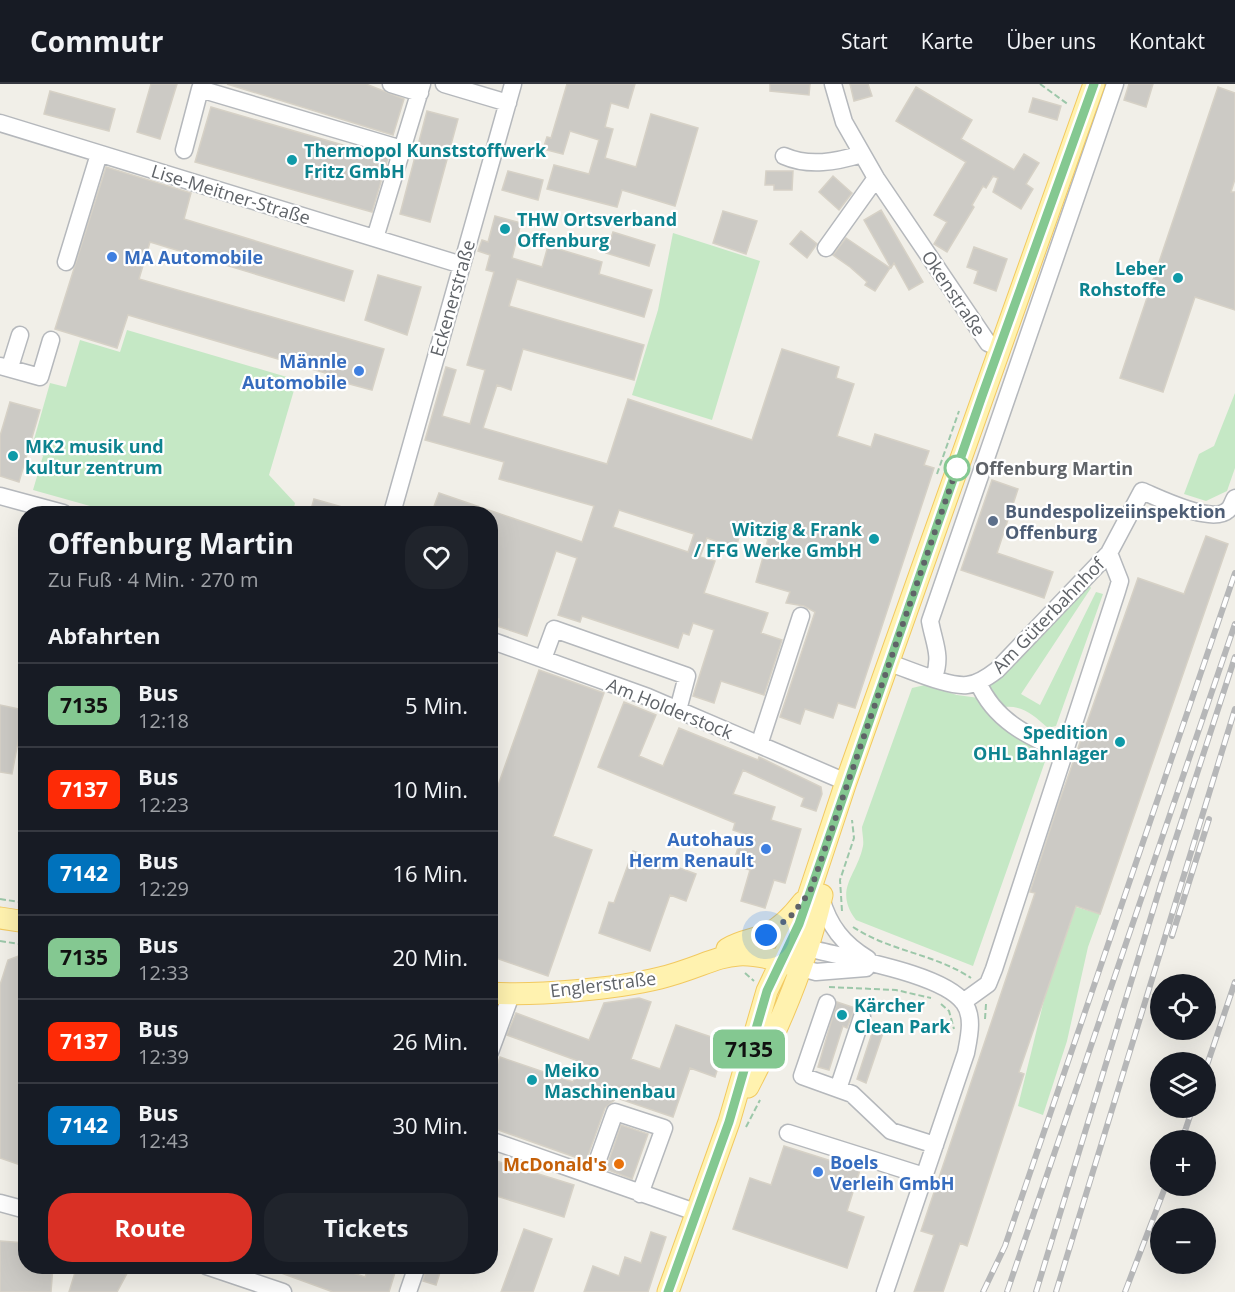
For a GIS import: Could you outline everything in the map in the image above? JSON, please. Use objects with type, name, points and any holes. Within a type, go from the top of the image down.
[{"type":"main road","points":[[999,348],[1094,84]]},
{"type":"main road","name":"Okenstraße","points":[[729,1122],[771,1042],[795,955],[843,813],[846,782],[999,348]]},
{"type":"main road","name":"Englerstraße","points":[[712,960],[734,944],[766,935],[816,895]]},
{"type":"main road","points":[[0,918],[18,921]]},
{"type":"main road","points":[[766,935],[795,955]]},
{"type":"main road","name":"Englerstraße","points":[[501,994],[660,978],[735,954],[795,955]]},
{"type":"main road","name":"Okenstraße","points":[[668,1292],[729,1122],[767,991],[795,955]]},
{"type":"main road","name":"Englerstraße","points":[[712,960],[752,967],[759,973],[767,991]]},
{"type":"street","points":[[375,238],[421,88],[391,84]]},
{"type":"street","points":[[444,84],[508,103]]},
{"type":"street","name":"Eckenerstraße","points":[[394,506],[513,84]]},
{"type":"street","name":"Okenstraße","points":[[833,84],[844,122],[876,178],[988,344],[999,348]]},
{"type":"street","points":[[934,677],[938,665],[938,648],[930,621],[1115,84]]},
{"type":"street","points":[[184,150],[201,86],[402,149]]},
{"type":"street","name":"Lise-Meitner-Straße","points":[[0,123],[462,264]]},
{"type":"street","points":[[784,156],[797,162],[824,162],[862,153]]},
{"type":"street","points":[[66,262],[99,154]]},
{"type":"street","points":[[826,248],[876,178]]},
{"type":"street","points":[[20,335],[5,366],[40,377],[51,340]]},
{"type":"street","name":"Am Güterbahnhof","points":[[889,663],[952,684],[967,685],[978,682],[997,670],[1109,553],[1142,491],[1198,513],[1218,515],[1228,510],[1235,498]]},
{"type":"street","points":[[0,496],[37,506]]},
{"type":"street","points":[[963,1002],[988,984],[1065,752],[1120,581],[1109,553]]},
{"type":"street","points":[[759,745],[801,616]]},
{"type":"street","points":[[543,659],[554,629],[687,676],[678,710]]},
{"type":"street","name":"Am Holderstock","points":[[498,643],[678,710],[846,782]]},
{"type":"street","points":[[978,682],[987,702],[1003,718],[1038,741],[1065,752]]},
{"type":"street","points":[[816,895],[841,939],[882,967]]},
{"type":"street","points":[[795,955],[816,972],[882,967],[918,976],[946,988],[963,1002],[969,1015],[970,1028],[966,1053],[885,1292]]},
{"type":"street","points":[[498,1010],[501,994]]},
{"type":"street","points":[[826,1004],[802,1076],[852,1094],[891,1131],[935,1145]]},
{"type":"street","points":[[838,1089],[862,1017]]},
{"type":"street","points":[[592,1176],[615,1112],[664,1128],[640,1194]]},
{"type":"street","points":[[788,1133],[924,1176]]},
{"type":"street","points":[[498,1143],[698,1213]]},
{"type":"street","points":[[0,1203],[18,1208]]},
{"type":"street","points":[[230,1274],[283,1292]]},
{"type":"street","points":[[408,1292],[414,1274]]},
{"type":"path","points":[[1040,84],[1083,114]]},
{"type":"path","points":[[843,813],[854,838],[840,880],[845,918]]},
{"type":"path","points":[[0,899],[18,902]]},
{"type":"path","points":[[848,924],[866,936],[950,965],[972,979],[979,991]]},
{"type":"path","points":[[0,941],[18,944]]},
{"type":"path","points":[[819,986],[896,990],[934,999],[949,1011],[955,1031]]},
{"type":"green space","points":[[673,233],[760,261],[712,420],[632,395],[658,310]]},
{"type":"green space","points":[[127,330],[297,380],[269,475],[295,503],[294,506],[90,506],[33,490],[43,456],[33,443],[50,383],[66,387],[80,340],[120,352]]},
{"type":"green space","points":[[1235,393],[1235,468],[1227,491],[1206,501],[1184,494],[1199,454],[1214,446]]},
{"type":"green space","points":[[1087,581],[1091,588],[1021,694],[1040,705],[1096,592],[1103,594],[1056,726],[1048,728],[1023,710],[1004,707],[988,688]]},
{"type":"green space","points":[[925,685],[957,695],[979,698],[1048,753],[973,966],[856,920],[849,909],[847,900],[849,883],[863,846],[862,827],[912,688]]},
{"type":"green space","points":[[1076,907],[1100,914],[1088,947],[1067,1041],[1043,1115],[1018,1106],[1045,996]]},
{"type":"building","points":[[151,84],[177,84],[160,139],[137,132]]},
{"type":"building","points":[[227,84],[366,84],[404,99],[393,135]]},
{"type":"building","points":[[567,84],[635,84],[628,108],[611,103],[605,127],[613,129],[605,158],[636,167],[651,114],[698,128],[675,206],[622,190],[617,207],[547,189],[554,165],[589,174],[599,140],[570,131],[563,154],[543,149],[547,137],[551,138]]},
{"type":"building","points":[[770,84],[810,84],[809,95],[770,91]]},
{"type":"building","points":[[850,84],[868,84],[872,96],[854,101]]},
{"type":"building","points":[[1129,84],[1153,84],[1146,107],[1124,100]]},
{"type":"building","points":[[916,87],[972,120],[961,139],[1014,170],[1024,154],[1039,163],[1026,184],[1033,189],[1021,209],[993,192],[998,178],[993,176],[986,188],[983,186],[972,205],[974,207],[947,252],[934,244],[947,222],[934,215],[966,162],[896,121]]},
{"type":"building","name":"Leber Rohstoffe","points":[[1218,87],[1235,93],[1235,179],[1231,192],[1235,192],[1235,310],[1195,297],[1163,392],[1120,378]]},
{"type":"building","points":[[50,91],[115,109],[109,131],[44,114]]},
{"type":"building","points":[[1033,98],[1061,106],[1057,120],[1029,112]]},
{"type":"building","name":"Thermopol Kunststoffwerk Fritz GmbH","points":[[211,107],[388,158],[372,212],[195,162]]},
{"type":"building","points":[[427,111],[458,119],[430,222],[400,214]]},
{"type":"building","points":[[106,167],[191,193],[184,219],[353,271],[344,301],[150,242],[139,279],[384,349],[372,390],[338,381],[339,377],[128,315],[117,348],[55,329]]},
{"type":"building","points":[[508,171],[543,180],[538,200],[502,190]]},
{"type":"building","points":[[766,171],[793,171],[792,190],[774,190],[774,185],[765,185]]},
{"type":"building","points":[[833,176],[852,193],[839,210],[819,192]]},
{"type":"building","points":[[881,210],[923,282],[909,290],[894,263],[891,268],[864,220]]},
{"type":"building","points":[[723,211],[757,221],[746,254],[713,243]]},
{"type":"building","points":[[495,216],[521,223],[512,258],[542,267],[548,246],[602,262],[599,274],[652,290],[644,317],[517,279],[509,306],[644,345],[634,380],[523,349],[511,390],[497,385],[483,428],[607,464],[628,399],[752,440],[782,349],[839,367],[836,378],[854,384],[837,436],[871,447],[875,434],[929,451],[924,465],[934,468],[855,708],[838,703],[833,718],[805,709],[800,724],[780,717],[815,612],[804,606],[786,603],[790,592],[756,582],[768,539],[741,530],[736,548],[707,538],[700,557],[715,561],[704,593],[768,613],[761,633],[782,640],[764,695],[721,681],[714,703],[693,696],[714,630],[693,623],[689,635],[683,633],[678,648],[582,616],[580,622],[558,615],[577,558],[556,551],[527,636],[498,626],[498,513],[582,542],[594,506],[499,479],[504,462],[425,440],[446,367],[456,370],[442,416],[470,424],[485,370],[467,365],[494,272],[486,270],[490,255],[478,251],[482,240],[488,242]],"holes":[[[619,510],[694,534],[688,552],[613,527]]]},
{"type":"building","points":[[801,231],[817,244],[807,258],[790,244]]},
{"type":"building","points":[[613,232],[655,245],[649,266],[606,253]]},
{"type":"building","points":[[846,238],[890,268],[875,291],[865,285],[867,282],[850,267],[833,255]]},
{"type":"building","points":[[974,247],[1007,259],[996,291],[974,283],[978,271],[967,267]]},
{"type":"building","points":[[378,275],[421,287],[407,335],[365,320]]},
{"type":"building","name":"MK2 musik und kultur zentrum","points":[[10,402],[40,410],[19,482],[0,476],[0,436]]},
{"type":"building","name":"Bundespolizeiinspektion Offenburg","points":[[992,480],[1018,489],[997,553],[1053,572],[1044,598],[961,570]]},
{"type":"building","points":[[439,493],[477,506],[434,506]]},
{"type":"building","points":[[314,499],[339,506],[312,506]]},
{"type":"building","points":[[1206,536],[1228,544],[1100,914],[1076,906],[1019,1072],[1024,1074],[967,1246],[960,1243],[943,1292],[914,1292],[934,1235],[921,1231],[1035,893],[1030,892],[1058,805],[1138,578],[1184,594]]},
{"type":"building","points":[[539,670],[604,693],[553,836],[592,850],[548,976],[498,959],[498,785]]},
{"type":"building","points":[[624,702],[656,715],[639,756],[663,766],[679,728],[758,760],[759,757],[821,787],[822,794],[816,811],[801,806],[804,798],[743,770],[733,794],[775,807],[771,820],[801,829],[785,883],[774,880],[765,908],[741,901],[750,870],[733,865],[742,833],[733,830],[735,823],[598,767]]},
{"type":"building","points":[[0,705],[18,709],[18,742],[12,774],[0,772]]},
{"type":"building","points":[[633,851],[696,874],[686,901],[670,895],[650,951],[599,933],[609,902],[614,903]]},
{"type":"building","points":[[18,956],[18,1164],[0,1158],[0,985],[8,960]]},
{"type":"building","name":"Meiko Maschinenbau","points":[[639,998],[651,1002],[631,1059],[660,1069],[676,1025],[726,1042],[715,1077],[690,1068],[673,1117],[617,1098],[605,1108],[586,1161],[498,1130],[498,1062],[500,1057],[573,1082],[581,1062],[507,1035],[516,1013],[589,1040],[604,1003]]},
{"type":"building","points":[[837,1002],[855,1008],[847,1028],[843,1026],[829,1070],[818,1067]]},
{"type":"building","points":[[875,1024],[885,1027],[866,1083],[857,1079]]},
{"type":"building","points":[[621,1125],[648,1134],[632,1179],[606,1169]]},
{"type":"building","points":[[784,1146],[860,1170],[847,1211],[864,1217],[847,1268],[733,1229],[750,1178],[771,1185]]},
{"type":"building","points":[[498,1161],[574,1185],[564,1217],[498,1196]]},
{"type":"building","points":[[524,1229],[552,1239],[533,1292],[501,1292]]},
{"type":"building","points":[[651,1232],[666,1237],[648,1292],[584,1292],[593,1266],[619,1276],[625,1257],[641,1263]]},
{"type":"building","points":[[0,1241],[18,1242],[18,1274],[52,1274],[51,1292],[0,1292]]},
{"type":"building","points":[[75,1274],[127,1274],[117,1292],[69,1292]]},
{"type":"building","points":[[284,1274],[356,1274],[365,1277],[366,1274],[395,1274],[389,1292],[333,1292]]},
{"type":"building","points":[[425,1274],[439,1274],[436,1285],[423,1281]]},
{"type":"railway","points":[[983,1292],[1005,1246],[1235,573]]},
{"type":"railway","points":[[1007,1292],[1235,624]]},
{"type":"railway","points":[[1036,1292],[1162,881],[1235,657]]},
{"type":"railway","points":[[1056,1292],[1235,709]]},
{"type":"railway","points":[[1172,936],[1209,819]]},
{"type":"railway","points":[[1211,1052],[1235,982]]},
{"type":"railway","points":[[1185,1130],[1189,1118]]},
{"type":"railway","points":[[1125,1292],[1162,1196]]},
{"type":"bus line","name":"7135","points":[[668,1292],[729,1122],[767,991],[780,961],[792,943],[799,924],[846,782],[1094,84]]},
{"type":"place","name":"Thermopol Kunststoffwerk Fritz GmbH","points":[[292,160]]},
{"type":"place","name":"THW Ortsverband Offenburg","points":[[505,229]]},
{"type":"place","name":"MA Automobile","points":[[112,257]]},
{"type":"place","name":"Leber Rohstoffe","points":[[1178,278]]},
{"type":"place","name":"Männle Automobile","points":[[359,371]]},
{"type":"place","name":"MK2 musik und kultur zentrum","points":[[13,456]]},
{"type":"place","name":"Offenburg Martin","points":[[957,468]]},
{"type":"place","name":"Bundespolizeiinspektion Offenburg","points":[[993,521]]},
{"type":"place","name":"Witzig & Frank / FFG Werke GmbH","points":[[874,539]]},
{"type":"place","name":"Spedition OHL Bahnlager","points":[[1120,742]]},
{"type":"place","name":"Autohaus Herm Renault","points":[[766,849]]},
{"type":"place","name":"Kärcher Clean Park","points":[[842,1015]]},
{"type":"place","name":"Meiko Maschinenbau","points":[[532,1080]]},
{"type":"place","name":"McDonald's","points":[[619,1164]]},
{"type":"place","name":"Boels Verleih GmbH","points":[[818,1172]]},
{"type":"route","points":[[766,935],[790,917],[810,892],[846,782],[957,468]]}]
